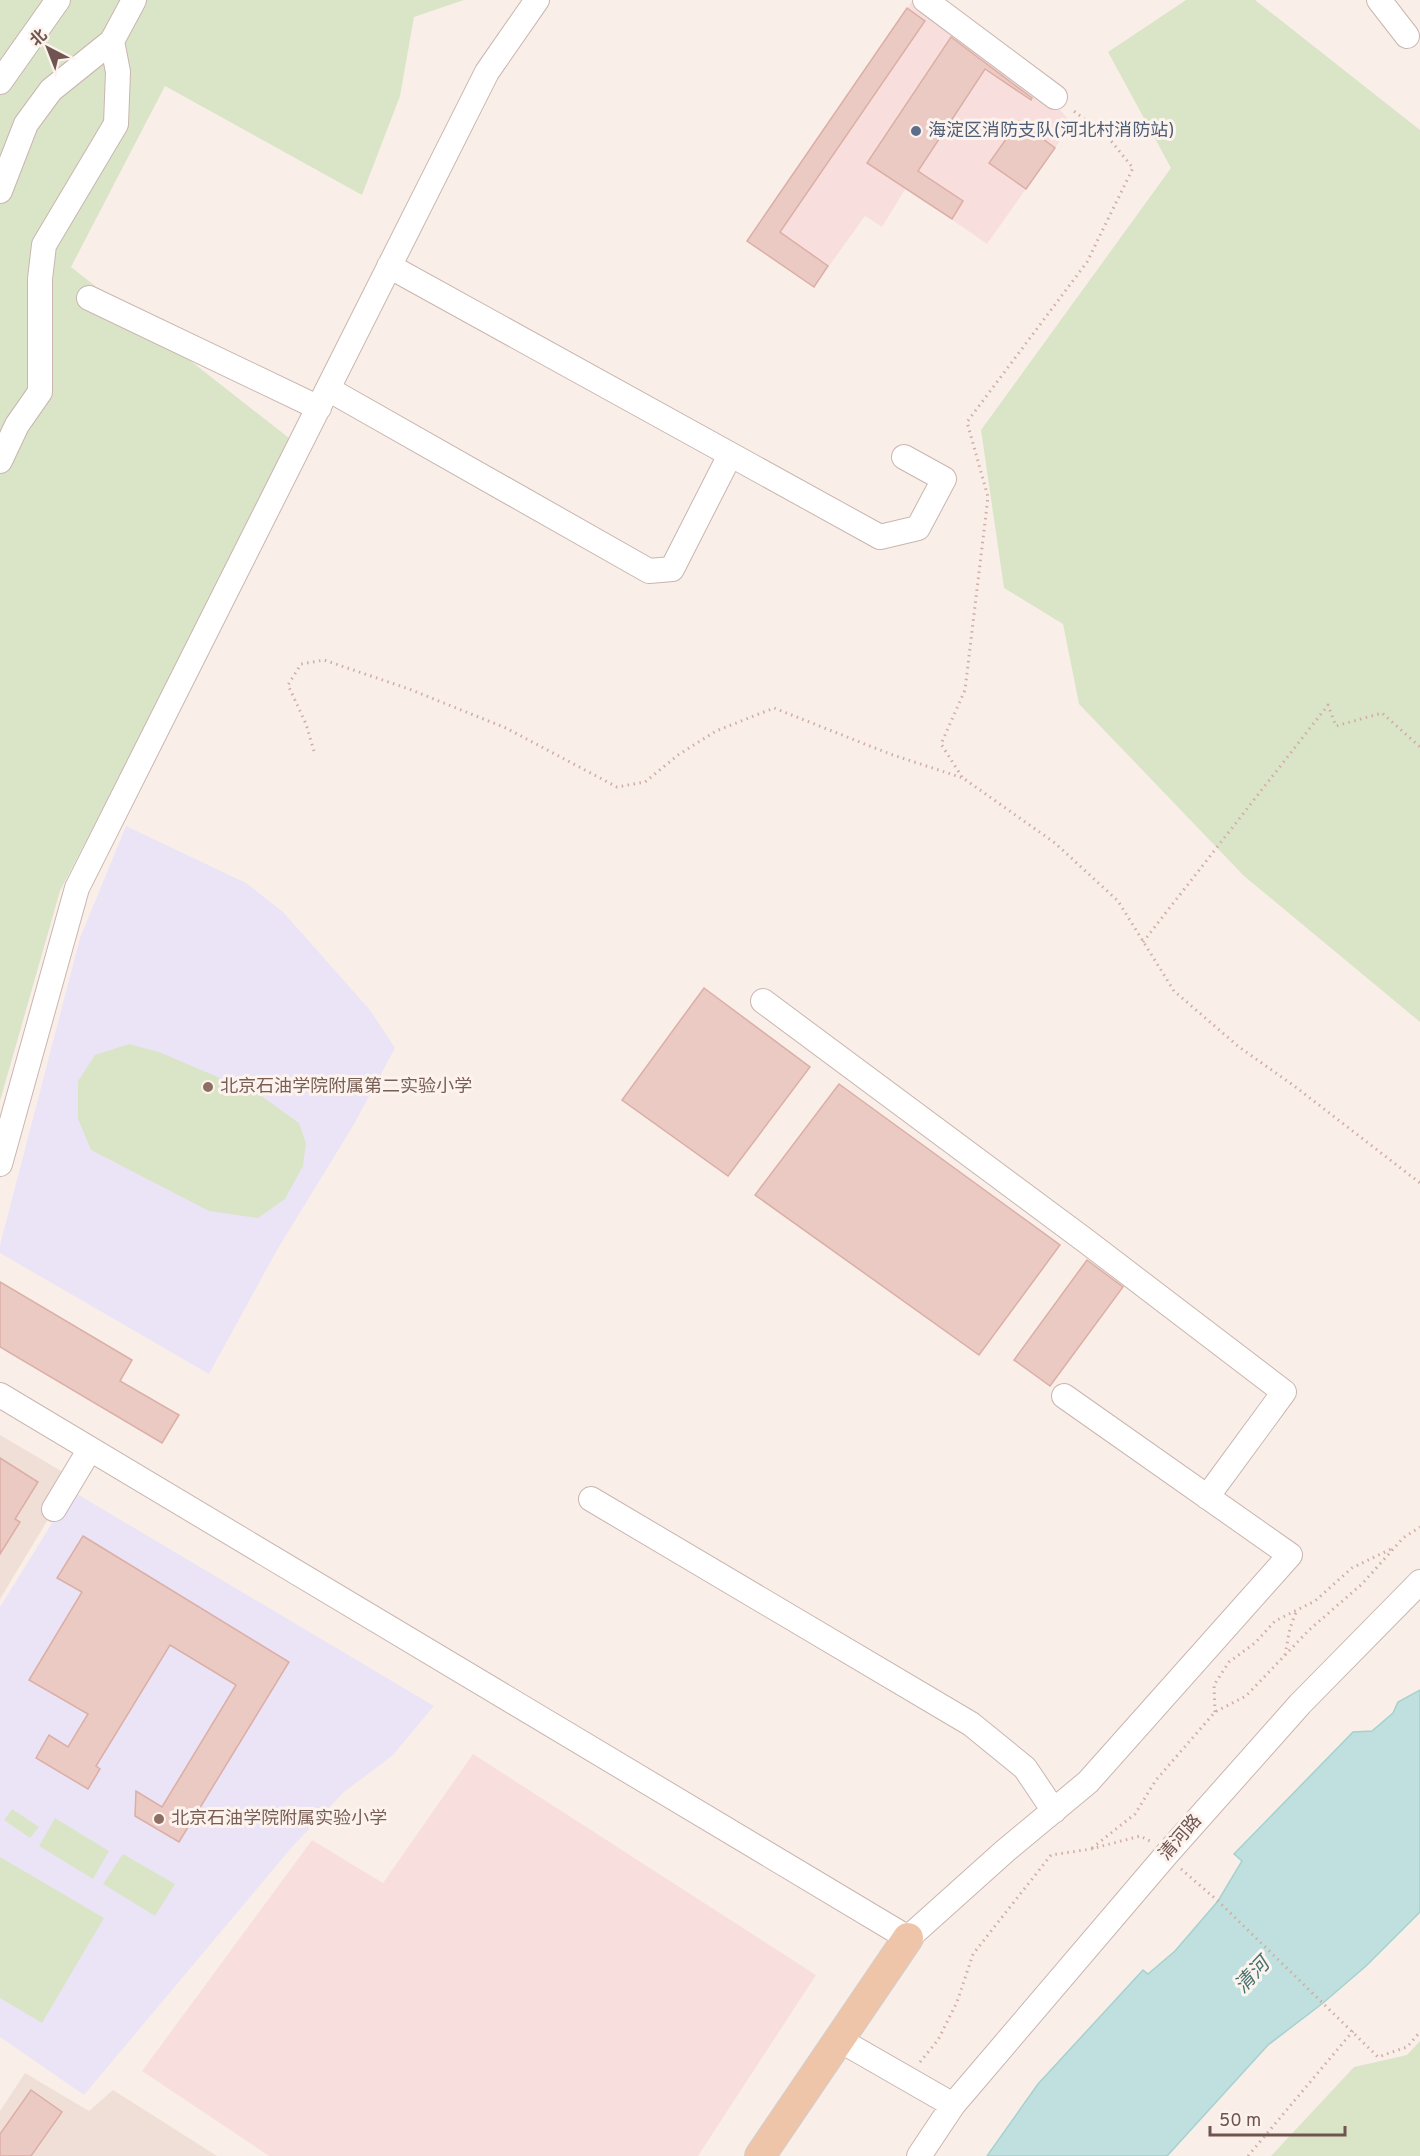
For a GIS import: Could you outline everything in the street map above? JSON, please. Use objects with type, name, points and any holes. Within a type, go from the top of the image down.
[{"type":"main road","points":[[759,2156],[908,1938]]},
{"type":"street","points":[[0,82],[57,0]]},
{"type":"street","points":[[0,191],[26,123],[51,90],[112,41],[134,0]]},
{"type":"street","points":[[0,1164],[77,888],[487,72],[537,0]]},
{"type":"street","points":[[925,0],[1055,97]]},
{"type":"street","points":[[1379,0],[1407,36]]},
{"type":"street","points":[[0,461],[17,425],[40,392],[40,279],[44,246],[116,124],[118,72],[112,41]]},
{"type":"street","points":[[390,266],[880,537],[918,528],[944,479],[904,457]]},
{"type":"street","points":[[89,298],[323,399],[649,571],[672,569],[730,454]]},
{"type":"street","points":[[763,1001],[1284,1392],[1207,1497]]},
{"type":"street","points":[[0,1395],[908,1938],[1005,1851],[1088,1782],[1290,1555],[1064,1396]]},
{"type":"street","points":[[54,1509],[90,1449]]},
{"type":"street","points":[[591,1499],[971,1724],[1025,1768],[1054,1810]]},
{"type":"street","name":"清河路","points":[[920,2156],[953,2105],[1300,1704],[1420,1582]]},
{"type":"street","points":[[838,2039],[953,2105]]},
{"type":"path","points":[[963,778],[940,744],[965,690],[988,497],[967,422],[1087,262],[1133,168],[1107,136],[1055,97]]},
{"type":"path","points":[[314,751],[306,724],[288,685],[301,664],[324,660],[409,689],[506,728],[617,787],[645,782],[678,754],[716,731],[774,708],[890,754],[963,778],[1055,843],[1118,901],[1174,991],[1239,1047],[1293,1085],[1420,1183]]},
{"type":"path","points":[[1143,942],[1328,705],[1336,726],[1382,713],[1420,747]]},
{"type":"path","points":[[1091,1849],[1135,1814],[1156,1780],[1215,1712],[1245,1696],[1309,1630],[1362,1584],[1403,1538],[1420,1527]]},
{"type":"path","points":[[1215,1712],[1214,1685],[1229,1662],[1255,1643],[1275,1621],[1315,1601],[1352,1568],[1394,1547]]},
{"type":"path","points":[[1285,1654],[1290,1628],[1297,1610]]},
{"type":"path","points":[[920,2062],[938,2040],[957,2002],[973,1954],[1052,1855],[1091,1849],[1140,1836],[1154,1843],[1218,1901],[1378,2056],[1407,2048],[1420,2032]]},
{"type":"path","points":[[1248,2156],[1353,2031]]},
{"type":"shaded area","points":[[913,0],[1040,86],[1072,124],[987,244],[906,188],[882,227],[865,216],[814,287],[747,241]]},
{"type":"shaded area","name":"北京石油学院附属第二实验小学","points":[[126,826],[246,883],[283,912],[370,1010],[395,1048],[353,1126],[277,1250],[209,1374],[0,1253],[0,1245],[80,938]]},
{"type":"shaded area","points":[[0,1435],[73,1478],[0,1599]]},
{"type":"shaded area","name":"北京石油学院附属实验小学","points":[[72,1491],[434,1706],[392,1756],[344,1792],[292,1847],[84,2095],[0,2037],[0,1607]]},
{"type":"shaded area","points":[[473,1754],[816,1975],[698,2156],[269,2156],[142,2071],[312,1840],[383,1883]]},
{"type":"shaded area","points":[[25,2073],[89,2111],[113,2090],[217,2156],[0,2156],[0,2111]]},
{"type":"green space","points":[[0,0],[464,0],[414,17],[400,96],[362,195],[165,86],[71,267],[294,442],[60,891],[0,1101]]},
{"type":"green space","points":[[1186,0],[1255,0],[1420,130],[1420,1022],[1244,876],[1079,704],[1063,624],[1004,588],[981,430],[1171,168],[1108,52]]},
{"type":"green space","points":[[129,1044],[159,1052],[260,1095],[299,1123],[306,1143],[303,1166],[285,1199],[258,1218],[209,1211],[91,1150],[78,1119],[78,1081],[95,1055]]},
{"type":"green space","points":[[12,1809],[39,1827],[30,1838],[4,1820]]},
{"type":"green space","points":[[55,1818],[109,1851],[93,1879],[39,1846]]},
{"type":"green space","points":[[123,1854],[175,1884],[155,1916],[103,1884]]},
{"type":"green space","points":[[0,1857],[104,1918],[42,2023],[0,1998]]},
{"type":"green space","points":[[1420,2041],[1420,2156],[1271,2156],[1354,2067],[1407,2055]]},
{"type":"water","name":"清河","points":[[1420,1690],[1420,1912],[1366,1966],[1323,2003],[1268,2045],[1167,2156],[987,2156],[1038,2084],[1143,1970],[1148,1974],[1175,1951],[1218,1901],[1242,1861],[1234,1854],[1353,1732],[1372,1731],[1393,1713],[1398,1702]]},
{"type":"building","points":[[907,8],[925,21],[780,232],[828,266],[814,287],[747,241]]},
{"type":"building","name":"海淀区消防支队(河北村消防站)","points":[[951,37],[1032,98],[1031,100],[985,69],[918,171],[963,201],[952,219],[867,163]]},
{"type":"building","points":[[1019,121],[1055,148],[1026,189],[989,163]]},
{"type":"building","points":[[704,988],[810,1067],[728,1176],[622,1100]]},
{"type":"building","points":[[839,1084],[1060,1245],[979,1355],[755,1195]]},
{"type":"building","points":[[1087,1260],[1123,1287],[1050,1386],[1014,1360]]},
{"type":"building","points":[[0,1282],[132,1360],[120,1381],[179,1415],[162,1443],[0,1347]]},
{"type":"building","points":[[0,1458],[38,1482],[15,1519],[20,1522],[0,1554]]},
{"type":"building","points":[[83,1536],[289,1662],[179,1842],[135,1816],[136,1791],[162,1807],[236,1685],[170,1645],[96,1766],[100,1769],[88,1789],[36,1758],[49,1735],[68,1747],[88,1714],[29,1680],[82,1592],[57,1578]]},
{"type":"building","points":[[31,2090],[62,2112],[31,2156],[0,2156],[0,2134]]},
{"type":"place","name":"海淀区消防支队(河北村消防站)","points":[[916,131]]},
{"type":"place","name":"北京石油学院附属第二实验小学","points":[[208,1087]]},
{"type":"place","name":"北京石油学院附属实验小学","points":[[159,1819]]}]
